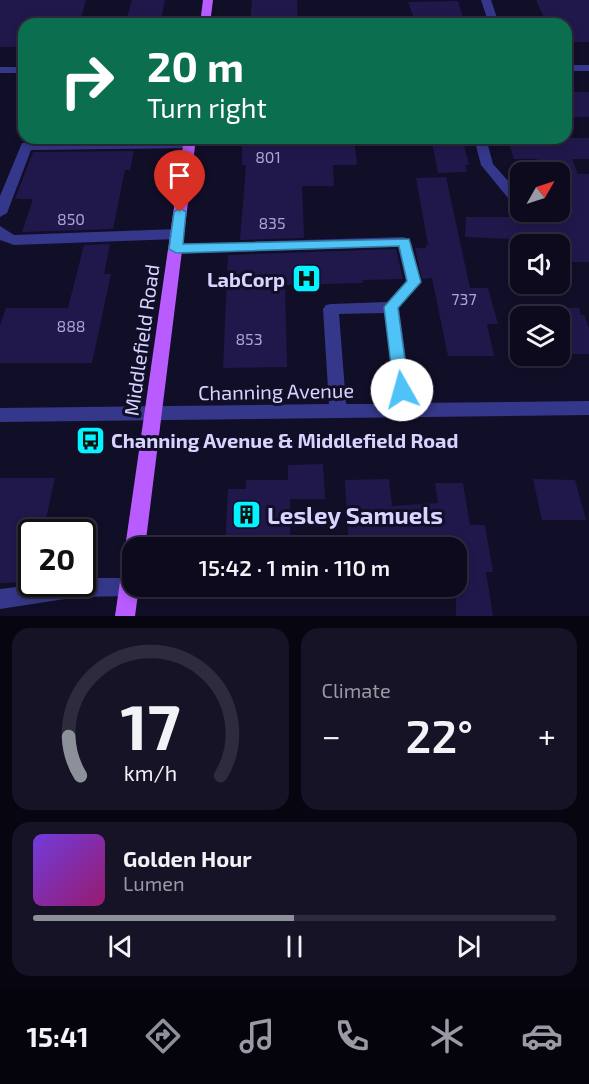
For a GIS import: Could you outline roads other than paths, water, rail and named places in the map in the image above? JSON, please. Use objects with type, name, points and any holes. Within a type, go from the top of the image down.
[{"type":"main road","points":[[206,18],[208,0]]},
{"type":"main road","name":"Middlefield Road","points":[[137,537],[189,144]]},
{"type":"main road","points":[[125,616],[128,597]]},
{"type":"street","points":[[486,0],[492,18]]},
{"type":"street","points":[[572,68],[589,68]]},
{"type":"street","points":[[0,70],[18,70]]},
{"type":"street","points":[[0,213],[26,146],[91,144]]},
{"type":"street","points":[[482,144],[487,165],[510,192]]},
{"type":"street","points":[[0,230],[6,238],[14,240],[404,242],[414,282],[391,307],[331,309],[338,411]]},
{"type":"street","points":[[391,307],[405,410]]},
{"type":"street","name":"Channing Avenue","points":[[0,416],[589,408]]},
{"type":"street","points":[[0,599],[122,580]]},
{"type":"place","name":"LabCorp","points":[[306,279]]},
{"type":"place","name":"Channing Avenue & Middlefield Road","points":[[90,440]]},
{"type":"place","name":"Lesley Samuels","points":[[246,514]]}]
